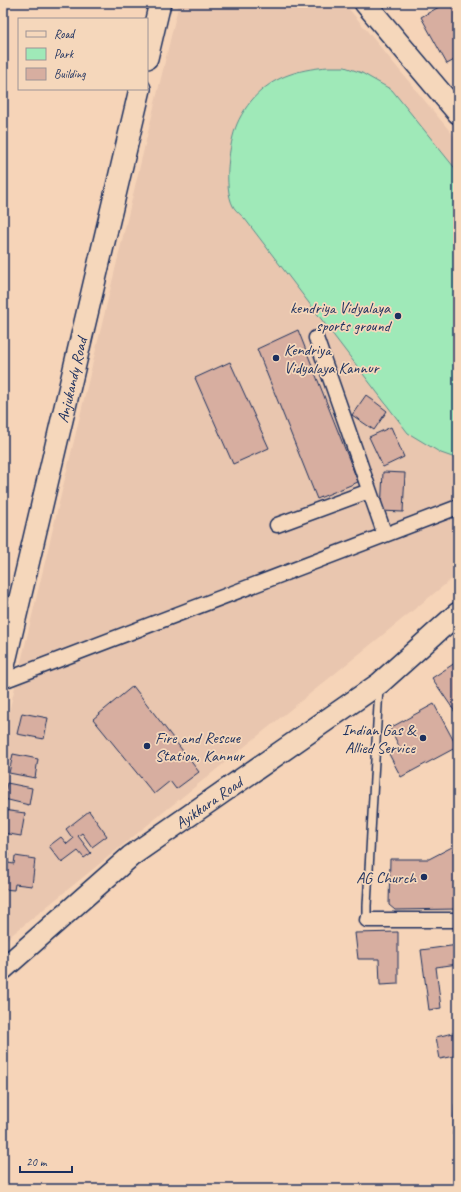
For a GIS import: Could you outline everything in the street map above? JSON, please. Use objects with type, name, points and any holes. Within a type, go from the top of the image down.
[{"type":"main road","points":[[148,54],[160,3]]},
{"type":"main road","points":[[374,5],[458,113]]},
{"type":"main road","name":"Anjukandy Road","points":[[3,670],[140,90]]},
{"type":"main road","name":"Ayikkara Road","points":[[3,969],[131,856],[380,683],[458,613]]},
{"type":"street","points":[[316,338],[385,536]]},
{"type":"street","points":[[276,524],[369,491]]},
{"type":"street","points":[[3,681],[458,507]]},
{"type":"street","points":[[367,920],[458,920]]},
{"type":"lane","points":[[367,920],[366,906],[380,683]]},
{"type":"shaded area","name":"Kendriya Vidyalaya Kannur","points":[[179,3],[344,3],[458,141],[458,574],[3,942],[3,737]]},
{"type":"green space","name":"kendriya Vidyalaya sports ground","points":[[345,67],[362,73],[392,90],[458,172],[458,459],[441,453],[408,433],[245,219],[234,208],[230,198],[228,188],[228,165],[232,142],[237,124],[248,106],[269,84],[285,76],[310,69]]},
{"type":"building","points":[[446,3],[458,3],[458,58],[447,64],[421,17]]},
{"type":"building","name":"Kendriya Vidyalaya Kannur","points":[[298,330],[358,482],[317,499],[257,349]]},
{"type":"building","points":[[230,362],[269,448],[233,464],[195,378]]},
{"type":"building","points":[[366,395],[387,411],[374,430],[352,415]]},
{"type":"building","points":[[391,427],[404,457],[383,467],[369,437]]},
{"type":"building","points":[[383,472],[405,473],[403,512],[381,511]]},
{"type":"building","points":[[458,661],[458,710],[455,712],[432,678]]},
{"type":"building","name":"Fire and Rescue Station, Kannur","points":[[133,686],[199,772],[176,789],[170,781],[154,794],[93,719]]},
{"type":"building","name":"Indian Gas & Allied Service","points":[[434,704],[457,747],[401,777],[389,754],[400,748],[390,728]]},
{"type":"building","points":[[22,713],[48,718],[44,739],[17,734]]},
{"type":"building","points":[[13,754],[38,759],[35,778],[9,773]]},
{"type":"building","points":[[7,783],[32,788],[29,805],[4,799]]},
{"type":"building","points":[[3,810],[25,813],[21,836],[3,833]]},
{"type":"building","points":[[89,811],[107,836],[92,847],[82,833],[78,836],[91,853],[84,858],[78,851],[62,863],[49,846],[61,837],[67,844],[73,839],[66,829]]},
{"type":"building","name":"AG Church","points":[[452,847],[458,866],[456,887],[458,895],[458,909],[395,910],[389,905],[390,859],[429,859]]},
{"type":"building","points":[[3,852],[9,853],[8,863],[14,864],[15,856],[35,859],[32,886],[15,884],[14,890],[3,889]]},
{"type":"building","points":[[398,932],[398,984],[380,985],[379,959],[358,959],[355,933]]},
{"type":"building","points":[[458,945],[458,964],[436,967],[441,1008],[429,1010],[421,950]]},
{"type":"building","points":[[453,1033],[458,1055],[440,1059],[436,1037]]},
{"type":"building","points":[[455,1104],[458,1105],[458,1135],[453,1135]]},
{"type":"place","name":"kendriya Vidyalaya sports ground","points":[[398,316]]},
{"type":"place","name":"Kendriya Vidyalaya Kannur","points":[[276,358]]},
{"type":"place","name":"Indian Gas & Allied Service","points":[[423,738]]},
{"type":"place","name":"Fire and Rescue Station, Kannur","points":[[147,746]]},
{"type":"place","name":"AG Church","points":[[424,877]]}]
